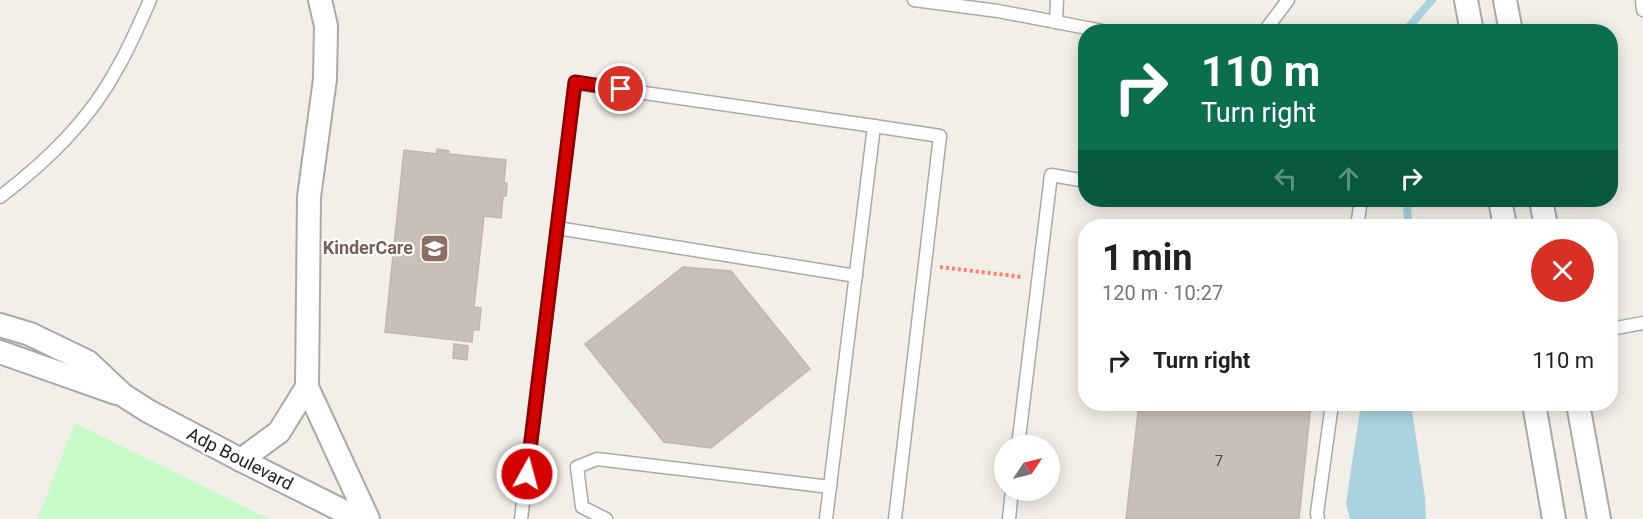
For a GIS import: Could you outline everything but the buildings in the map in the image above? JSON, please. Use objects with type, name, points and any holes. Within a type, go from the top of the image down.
[{"type":"street","points":[[320,0],[326,26],[325,79],[309,197],[307,387],[368,519]]},
{"type":"street","points":[[1466,0],[1470,24]]},
{"type":"street","points":[[1505,0],[1510,24]]},
{"type":"street","name":"Adp Boulevard","points":[[0,325],[30,334],[88,362],[123,396]]},
{"type":"street","name":"Adp Boulevard","points":[[0,352],[123,396],[241,460],[359,519]]},
{"type":"street","points":[[0,366],[95,400],[123,396]]},
{"type":"street","points":[[241,460],[279,432],[307,387]]},
{"type":"street","points":[[1535,411],[1554,519]]},
{"type":"street","points":[[1579,411],[1599,519]]},
{"type":"lane","points":[[0,197],[63,143],[95,104],[118,68],[150,0]]},
{"type":"lane","points":[[915,0],[998,11],[1078,26]]},
{"type":"lane","points":[[1056,22],[1057,0]]},
{"type":"lane","points":[[1270,24],[1288,0]]},
{"type":"lane","points":[[1642,0],[1643,10]]},
{"type":"lane","points":[[521,519],[575,82],[940,135],[895,519]]},
{"type":"lane","points":[[826,519],[874,126]]},
{"type":"lane","points":[[1019,435],[1051,175],[1078,180]]},
{"type":"lane","points":[[557,228],[856,276]]},
{"type":"lane","points":[[1618,328],[1643,323]]},
{"type":"lane","points":[[1318,519],[1331,411]]},
{"type":"lane","points":[[606,519],[582,507],[577,467],[597,459],[830,487]]},
{"type":"lane","points":[[1009,519],[1011,501]]},
{"type":"path","points":[[924,265],[1038,278]]},
{"type":"green space","points":[[75,423],[269,519],[37,519]]},
{"type":"water","points":[[1360,411],[1412,411],[1425,497],[1426,519],[1350,519],[1346,503]]},
{"type":"waterway","points":[[1411,24],[1432,0]]},
{"type":"waterway","points":[[1407,207],[1408,219]]},
{"type":"place","name":"KinderCare","points":[[434,248]]},
{"type":"route","points":[[527,474],[575,82],[621,89]]}]
